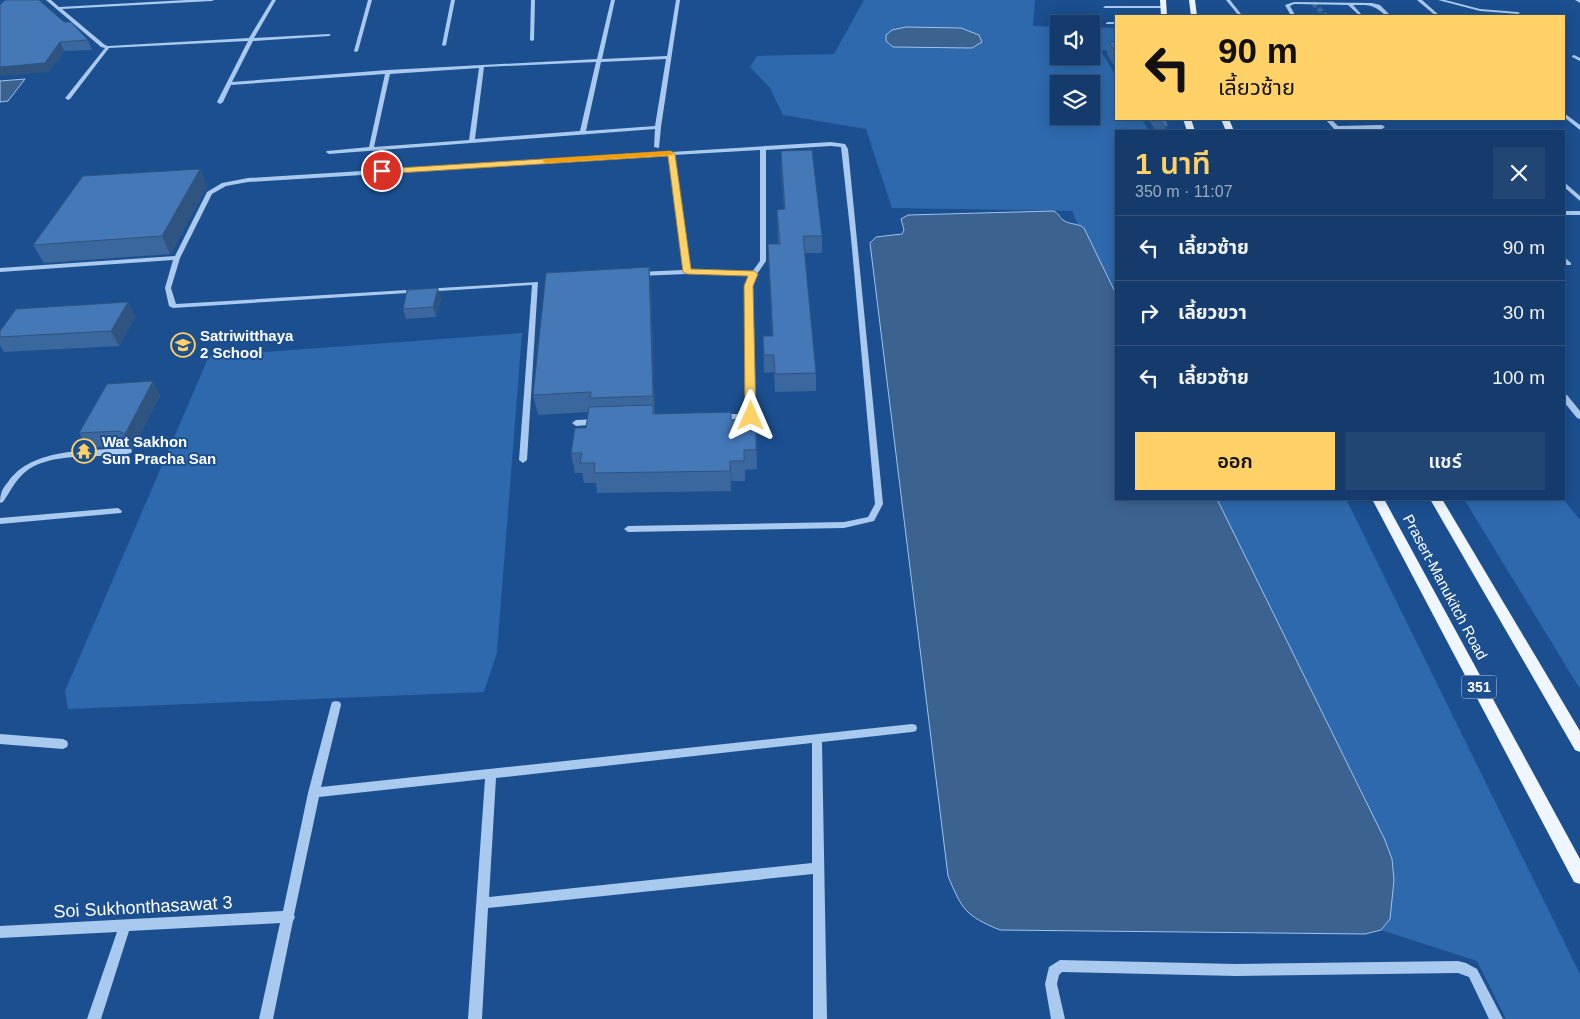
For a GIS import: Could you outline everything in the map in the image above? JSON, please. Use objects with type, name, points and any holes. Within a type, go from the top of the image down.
[{"type":"main road","points":[[1192,0],[1194,15]]},
{"type":"main road","name":"Prasert-Manukitch Road","points":[[1379,500],[1580,876]]},
{"type":"main road","points":[[1437,500],[1580,745]]},
{"type":"street","points":[[48,0],[103,46],[108,47],[250,41],[329,35]]},
{"type":"street","points":[[57,8],[212,0]]},
{"type":"street","points":[[220,102],[250,41],[274,0]]},
{"type":"street","points":[[356,51],[370,0]]},
{"type":"street","points":[[444,45],[453,0]]},
{"type":"street","points":[[532,40],[533,0]]},
{"type":"street","points":[[583,131],[613,0]]},
{"type":"street","points":[[657,147],[658,127],[678,0]]},
{"type":"street","points":[[1228,0],[1241,15],[1293,13],[1287,6],[1289,3],[1375,5],[1388,15]]},
{"type":"street","points":[[1419,0],[1437,15]]},
{"type":"street","points":[[1440,0],[1480,10],[1518,13]]},
{"type":"street","points":[[1105,7],[1163,3]]},
{"type":"street","points":[[1348,4],[1360,15]]},
{"type":"street","points":[[1108,23],[1115,23]]},
{"type":"street","points":[[68,98],[108,47]]},
{"type":"street","points":[[1574,56],[1580,60]]},
{"type":"street","points":[[229,84],[482,66],[669,57]]},
{"type":"street","points":[[472,141],[482,66]]},
{"type":"street","points":[[371,149],[388,72]]},
{"type":"street","points":[[1565,115],[1580,128]]},
{"type":"street","points":[[1329,120],[1337,130],[1382,128]]},
{"type":"street","points":[[329,152],[583,131],[658,127]]},
{"type":"street","points":[[545,282],[173,306],[168,288],[177,258],[209,193],[224,184],[248,180],[763,148],[843,145],[845,149],[861,298],[867,388],[879,504],[870,519],[844,525],[628,530]]},
{"type":"street","points":[[712,418],[751,416],[749,286],[762,261],[763,148]]},
{"type":"street","points":[[671,154],[687,272]]},
{"type":"street","points":[[1565,185],[1580,199]]},
{"type":"street","points":[[1565,213],[1580,213]]},
{"type":"street","points":[[0,270],[177,258]]},
{"type":"street","points":[[628,275],[687,272],[754,274]]},
{"type":"street","points":[[523,460],[536,283]]},
{"type":"street","points":[[1565,398],[1580,416]]},
{"type":"street","points":[[1570,404],[1580,404]]},
{"type":"street","points":[[576,423],[605,422]]},
{"type":"street","points":[[0,500],[21,470],[29,465],[46,459],[128,451]]},
{"type":"street","points":[[0,522],[118,512]]},
{"type":"street","points":[[266,1019],[314,792],[336,705]]},
{"type":"street","points":[[314,792],[912,728]]},
{"type":"street","points":[[817,738],[819,1019]]},
{"type":"street","points":[[0,739],[63,744]]},
{"type":"street","points":[[475,1019],[491,774]]},
{"type":"street","points":[[484,903],[818,868]]},
{"type":"street","name":"Soi Sukhonthasawat 3","points":[[0,932],[289,917]]},
{"type":"street","points":[[94,1019],[125,925]]},
{"type":"street","points":[[1058,1019],[1051,984],[1053,971],[1060,966],[1236,970],[1458,967],[1473,973],[1496,1019]]},
{"type":"shaded area","points":[[864,0],[1035,0],[1033,26],[1050,27],[1050,65],[1100,65],[1100,27],[1115,28],[1115,50],[1101,51],[1115,74],[1115,120],[1143,120],[1148,130],[1115,130],[1115,312],[1072,211],[892,208],[866,129],[783,115],[770,88],[750,67],[757,56],[834,54]]},
{"type":"shaded area","points":[[906,27],[961,28],[979,35],[982,42],[972,48],[893,47],[886,41],[886,35],[892,30]]},
{"type":"shaded area","points":[[25,79],[8,101],[0,102],[0,81]]},
{"type":"shaded area","points":[[1053,211],[1066,222],[1084,228],[1115,292],[1115,500],[1217,500],[1384,838],[1392,859],[1394,880],[1390,919],[1381,930],[1365,934],[1000,930],[972,916],[957,897],[948,876],[870,243],[876,237],[902,234],[904,230],[901,219],[908,215]]},
{"type":"shaded area","points":[[522,333],[497,652],[484,692],[68,709],[65,691],[209,356]]},
{"type":"shaded area","points":[[1196,500],[1346,500],[1580,974],[1580,1019],[1506,1019],[1477,961],[1381,930]]},
{"type":"shaded area","points":[[1465,500],[1564,500],[1580,520],[1580,689]]},
{"type":"building","points":[[5,0],[39,0],[64,22],[71,22],[88,40],[60,42],[45,63],[0,67],[0,5]]},
{"type":"building","points":[[1109,42],[1115,42],[1115,51]]},
{"type":"building","points":[[1161,120],[1166,120],[1168,126],[1165,127]]},
{"type":"building","points":[[812,150],[822,236],[803,236],[816,373],[775,374],[774,355],[764,355],[763,336],[773,336],[768,244],[780,244],[777,210],[785,209],[781,151]]},
{"type":"building","points":[[200,169],[162,236],[33,245],[83,176]]},
{"type":"building","points":[[649,267],[653,396],[590,398],[591,392],[533,395],[546,273]]},
{"type":"building","points":[[438,288],[433,307],[403,309],[407,290]]},
{"type":"building","points":[[128,302],[111,331],[0,337],[0,331],[16,309]]},
{"type":"building","points":[[153,381],[125,434],[119,431],[79,433],[107,384]]},
{"type":"building","points":[[653,405],[653,414],[731,412],[731,420],[745,419],[744,427],[756,426],[756,450],[744,450],[744,461],[730,461],[730,471],[594,473],[595,463],[580,463],[582,453],[571,453],[575,428],[586,428],[589,407]]},
{"type":"tunnel","points":[[1313,3],[1325,15]]},
{"type":"slow traffic","points":[[546,161],[670,154]]},
{"type":"place","name":"Satriwitthaya 2 School","points":[[183,345]]},
{"type":"place","name":"Wat Sakhon Sun Pracha San","points":[[84,451]]},
{"type":"route","points":[[382,171],[671,154],[687,272],[754,274],[749,286],[751,416]]}]
